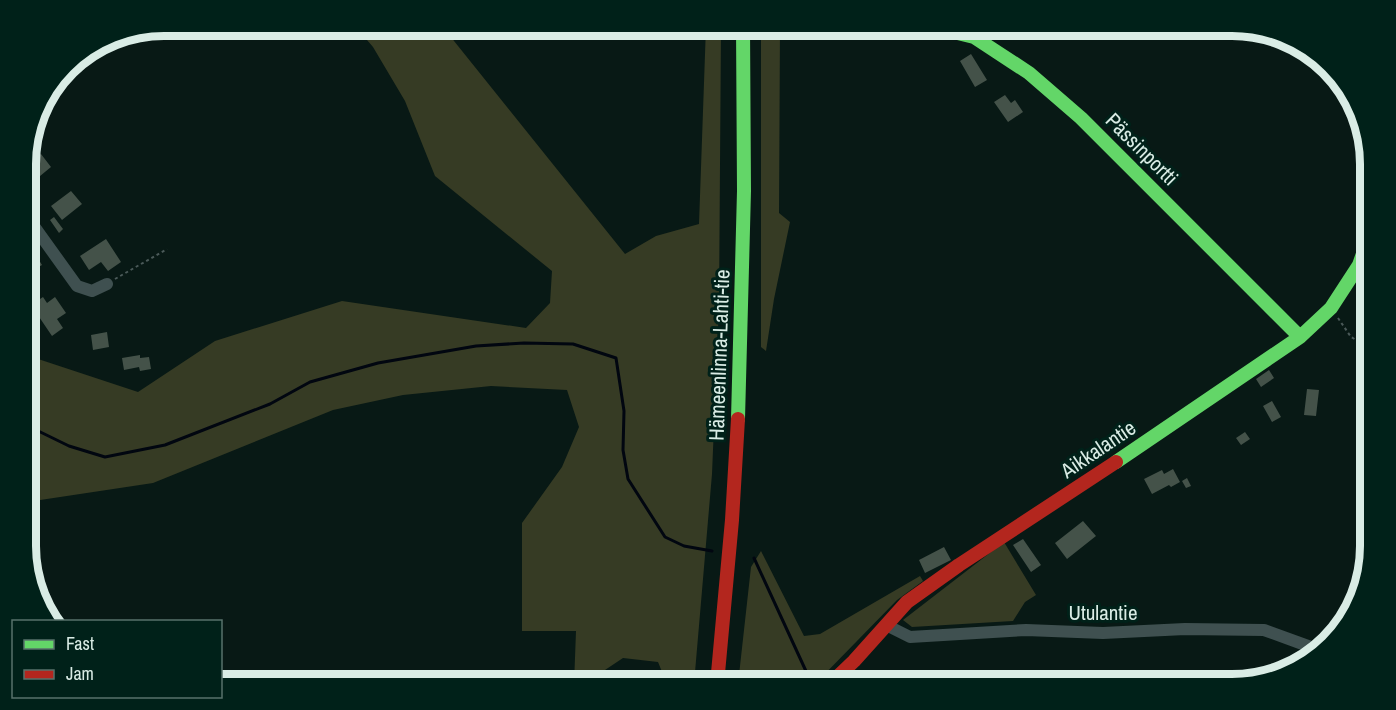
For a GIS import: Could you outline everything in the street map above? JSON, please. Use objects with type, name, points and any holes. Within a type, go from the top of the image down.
[{"type":"main road","name":"Hämeenlinna-Lahti-tie","points":[[718,674],[735,472],[742,327],[745,108],[743,36]]},
{"type":"main road","name":"Pässinportti","points":[[970,36],[1029,73],[1081,118],[1300,337]]},
{"type":"main road","name":"Aikkalantie","points":[[840,674],[907,602],[1300,337],[1331,308],[1360,262]]},
{"type":"street","points":[[36,232],[77,286],[92,291],[107,284]]},
{"type":"street","name":"Utulantie","points":[[886,625],[910,637],[1026,630],[1103,633],[1185,629],[1264,630],[1310,647]]},
{"type":"path","points":[[107,284],[167,249]]},
{"type":"path","points":[[1331,308],[1351,337],[1360,342]]},
{"type":"green space","points":[[364,36],[450,36],[625,254],[656,236],[699,224],[706,36],[721,36],[719,305],[712,474],[695,674],[663,674],[658,662],[623,658],[599,674],[574,674],[576,631],[522,631],[522,523],[562,467],[579,427],[567,390],[491,386],[403,395],[333,410],[153,483],[36,501],[36,358],[138,392],[215,341],[342,301],[526,328],[550,303],[552,271],[435,176],[405,101],[373,47]]},
{"type":"green space","points":[[761,36],[780,36],[779,213],[790,222],[766,351],[761,347]]},
{"type":"green space","points":[[1004,542],[1036,595],[1025,602],[1013,621],[912,627],[903,620]]},
{"type":"green space","points":[[761,551],[804,636],[820,634],[920,576],[923,581],[897,600],[825,674],[739,674],[751,567]]},
{"type":"building","points":[[971,54],[987,80],[975,87],[960,61]]},
{"type":"building","points":[[1005,95],[1011,103],[1015,100],[1023,112],[1008,122],[994,102]]},
{"type":"building","points":[[41,154],[51,167],[36,179],[36,158]]},
{"type":"building","points":[[71,191],[82,204],[62,220],[51,206]]},
{"type":"building","points":[[54,217],[63,229],[59,233],[50,220]]},
{"type":"building","points":[[106,239],[121,262],[108,271],[101,262],[89,270],[80,256]]},
{"type":"building","points":[[36,255],[42,265],[36,268]]},
{"type":"building","points":[[43,297],[47,303],[55,297],[66,313],[57,319],[63,328],[52,336],[36,312],[36,302]]},
{"type":"building","points":[[107,332],[109,347],[93,350],[91,335]]},
{"type":"building","points":[[140,355],[140,358],[149,357],[151,369],[140,371],[139,367],[124,370],[122,358]]},
{"type":"building","points":[[1269,370],[1274,378],[1261,387],[1256,379]]},
{"type":"building","points":[[1307,389],[1319,390],[1316,416],[1304,415]]},
{"type":"building","points":[[1272,401],[1281,417],[1272,422],[1263,406]]},
{"type":"building","points":[[1245,432],[1250,439],[1241,445],[1236,438]]},
{"type":"building","points":[[1173,469],[1180,482],[1152,494],[1144,479],[1162,470],[1164,474]]},
{"type":"building","points":[[1187,478],[1191,486],[1186,488],[1182,481]]},
{"type":"building","points":[[1083,521],[1096,536],[1067,559],[1055,543]]},
{"type":"building","points":[[1023,539],[1041,565],[1031,572],[1013,545]]},
{"type":"building","points":[[944,547],[951,560],[925,573],[919,560]]},
{"type":"waterway","points":[[36,430],[69,446],[105,457],[165,445],[270,404],[310,382],[378,363],[476,346],[524,343],[573,344],[616,358],[624,411],[623,450],[628,479],[665,537],[684,546],[712,551]]},
{"type":"waterway","points":[[754,558],[807,674]]},
{"type":"traffic: fast","points":[[738,419],[744,191],[743,36]]},
{"type":"traffic: fast","points":[[970,36],[1029,73],[1081,118],[1300,337]]},
{"type":"traffic: fast","points":[[1116,462],[1300,337],[1331,308],[1360,262]]},
{"type":"traffic: jam","points":[[718,674],[732,520],[738,419]]},
{"type":"traffic: jam","points":[[840,674],[907,602],[959,565],[1116,462]]}]
